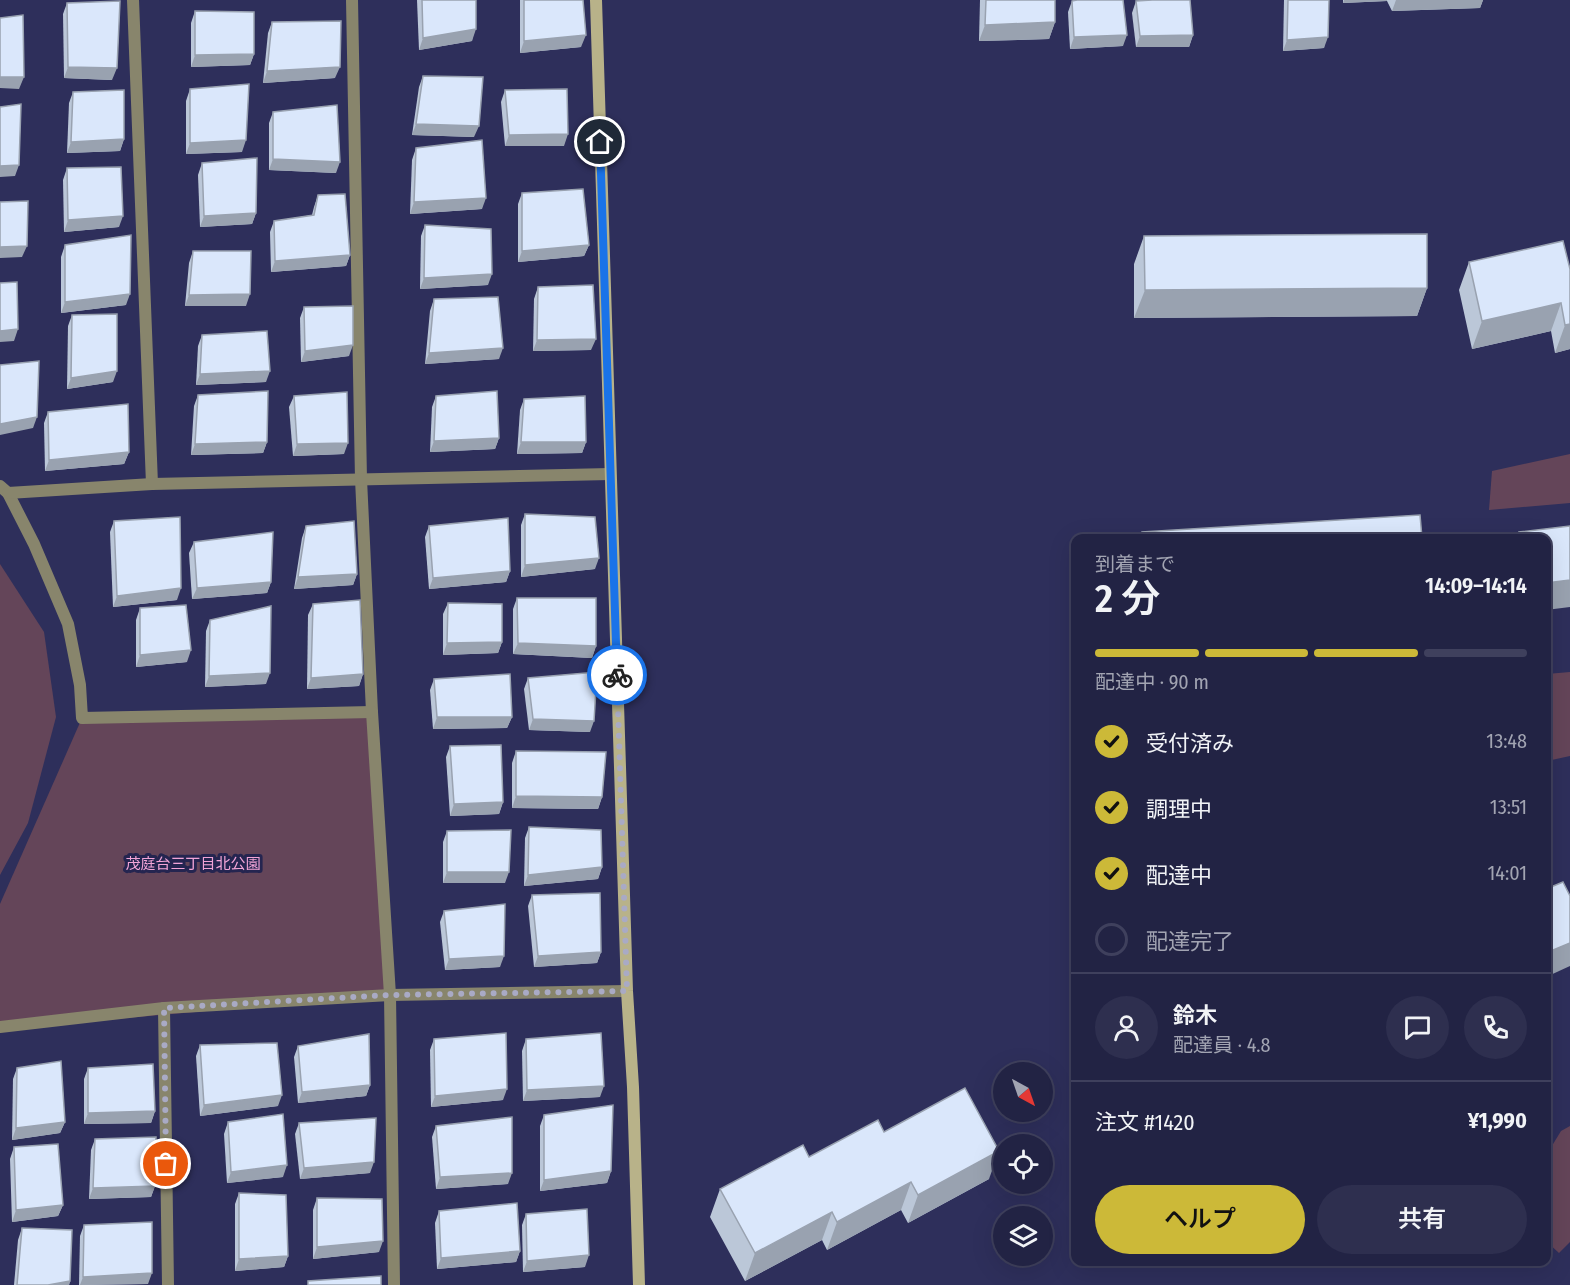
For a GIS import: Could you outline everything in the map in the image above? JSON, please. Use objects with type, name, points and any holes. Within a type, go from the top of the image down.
[{"type":"street","points":[[133,0],[152,484]]},
{"type":"street","points":[[352,0],[361,479],[372,712],[390,995],[394,1285]]},
{"type":"street","points":[[596,0],[627,991],[633,1087],[639,1285]]},
{"type":"street","points":[[372,712],[82,718],[80,685],[68,624],[34,544],[4,490],[152,484],[610,474]]},
{"type":"street","points":[[0,1027],[164,1008],[390,995],[627,991]]},
{"type":"street","points":[[164,1008],[168,1285]]},
{"type":"green space","points":[[1570,454],[1570,503],[1489,510],[1492,471]]},
{"type":"green space","points":[[0,564],[44,632],[56,717],[28,823],[0,875]]},
{"type":"green space","points":[[1570,672],[1570,756],[1551,760],[1551,674]]},
{"type":"green space","name":"茂庭台三丁目北公園","points":[[372,712],[390,995],[0,1029],[0,904],[82,718]]},
{"type":"green space","points":[[1570,1126],[1570,1242],[1559,1253],[1551,1246],[1551,1147],[1561,1131]]},
{"type":"building","points":[[422,0],[476,0],[476,29],[423,38]]},
{"type":"building","points":[[524,0],[583,0],[586,35],[524,41]]},
{"type":"building","points":[[986,0],[1055,0],[1055,22],[985,25]]},
{"type":"building","points":[[1123,0],[1127,35],[1074,37],[1072,1]]},
{"type":"building","points":[[1190,0],[1193,35],[1140,36],[1136,1]]},
{"type":"building","points":[[1288,0],[1329,0],[1328,37],[1287,40]]},
{"type":"building","points":[[120,1],[117,68],[68,67],[67,3]]},
{"type":"building","points":[[195,11],[254,12],[254,54],[195,55]]},
{"type":"building","points":[[23,15],[24,77],[0,77],[0,18]]},
{"type":"building","points":[[341,21],[340,67],[267,71],[272,22]]},
{"type":"building","points":[[423,76],[483,77],[479,126],[416,124]]},
{"type":"building","points":[[249,84],[246,140],[190,143],[190,89]]},
{"type":"building","points":[[567,89],[568,134],[509,135],[505,90]]},
{"type":"building","points":[[124,90],[124,139],[71,142],[73,92]]},
{"type":"building","points":[[21,104],[19,165],[0,166],[0,107]]},
{"type":"building","points":[[337,105],[340,162],[273,159],[273,112]]},
{"type":"building","points":[[482,140],[486,198],[414,202],[416,148]]},
{"type":"building","points":[[257,158],[256,213],[204,216],[202,163]]},
{"type":"building","points":[[121,167],[123,216],[68,220],[67,168]]},
{"type":"building","points":[[583,189],[589,245],[522,251],[522,193]]},
{"type":"building","points":[[345,194],[350,255],[275,261],[274,221],[314,215],[318,195]]},
{"type":"building","points":[[28,201],[27,246],[0,247],[0,202]]},
{"type":"building","points":[[425,225],[491,229],[492,274],[424,278]]},
{"type":"building","points":[[1427,234],[1427,288],[1145,290],[1144,236]]},
{"type":"building","points":[[131,235],[130,294],[65,302],[65,245]]},
{"type":"building","points":[[1563,241],[1570,269],[1570,324],[1565,325],[1561,303],[1482,321],[1469,262]]},
{"type":"building","points":[[193,251],[251,251],[250,294],[189,295]]},
{"type":"building","points":[[17,282],[18,329],[0,331],[0,283]]},
{"type":"building","points":[[593,285],[596,339],[537,340],[538,287]]},
{"type":"building","points":[[498,297],[503,348],[429,353],[434,299]]},
{"type":"building","points":[[353,306],[353,345],[305,351],[304,307]]},
{"type":"building","points":[[117,314],[117,371],[71,378],[72,315]]},
{"type":"building","points":[[267,331],[270,371],[200,374],[202,335]]},
{"type":"building","points":[[39,361],[37,417],[0,424],[0,365]]},
{"type":"building","points":[[268,391],[267,442],[195,444],[198,395]]},
{"type":"building","points":[[497,391],[499,438],[434,441],[436,396]]},
{"type":"building","points":[[347,392],[348,443],[297,444],[294,396]]},
{"type":"building","points":[[585,396],[586,442],[521,442],[524,399]]},
{"type":"building","points":[[128,404],[129,452],[49,460],[48,412]]},
{"type":"building","points":[[525,514],[595,517],[599,558],[525,565]]},
{"type":"building","points":[[1420,515],[1422,534],[1142,534],[1142,532]]},
{"type":"building","points":[[180,517],[181,588],[117,596],[114,521]]},
{"type":"building","points":[[508,518],[510,571],[433,578],[429,526]]},
{"type":"building","points":[[354,521],[357,574],[298,577],[306,526]]},
{"type":"building","points":[[1570,526],[1570,580],[1551,582],[1551,534],[1519,534],[1519,532]]},
{"type":"building","points":[[273,532],[271,582],[197,588],[194,542]]},
{"type":"building","points":[[517,598],[596,598],[596,646],[518,643]]},
{"type":"building","points":[[360,600],[363,674],[311,678],[313,604]]},
{"type":"building","points":[[448,603],[502,604],[502,642],[447,643]]},
{"type":"building","points":[[186,605],[191,650],[140,655],[140,608]]},
{"type":"building","points":[[271,606],[270,673],[209,676],[210,620]]},
{"type":"building","points":[[597,672],[594,721],[533,719],[528,678]]},
{"type":"building","points":[[510,674],[512,717],[437,717],[434,679]]},
{"type":"building","points":[[501,745],[503,802],[454,804],[450,746]]},
{"type":"building","points":[[516,751],[606,752],[602,797],[516,796]]},
{"type":"building","points":[[529,827],[601,830],[602,867],[528,875]]},
{"type":"building","points":[[511,830],[509,872],[447,872],[447,831]]},
{"type":"building","points":[[1563,882],[1570,896],[1570,943],[1551,951],[1551,887]]},
{"type":"building","points":[[600,893],[601,952],[538,956],[532,895]]},
{"type":"building","points":[[505,904],[504,956],[449,959],[444,911]]},
{"type":"building","points":[[506,1033],[507,1089],[435,1096],[434,1039]]},
{"type":"building","points":[[601,1033],[604,1086],[527,1090],[526,1039]]},
{"type":"building","points":[[369,1034],[370,1085],[302,1092],[298,1046]]},
{"type":"building","points":[[277,1043],[282,1095],[204,1105],[200,1045]]},
{"type":"building","points":[[61,1061],[65,1122],[16,1128],[17,1068]]},
{"type":"building","points":[[153,1064],[155,1111],[88,1113],[88,1068]]},
{"type":"building","points":[[965,1088],[993,1140],[993,1154],[918,1195],[911,1182],[837,1222],[832,1212],[755,1253],[720,1189],[803,1145],[809,1157],[878,1120],[884,1132]]},
{"type":"building","points":[[613,1105],[611,1171],[544,1180],[544,1115]]},
{"type":"building","points":[[283,1114],[287,1165],[231,1172],[228,1122]]},
{"type":"building","points":[[512,1117],[512,1173],[440,1177],[436,1126]]},
{"type":"building","points":[[376,1118],[374,1162],[304,1168],[299,1123]]},
{"type":"building","points":[[156,1137],[155,1186],[93,1188],[95,1139]]},
{"type":"building","points":[[58,1144],[63,1205],[16,1210],[14,1147]]},
{"type":"building","points":[[239,1193],[286,1195],[288,1256],[239,1259]]},
{"type":"building","points":[[317,1198],[382,1199],[383,1241],[317,1247]]},
{"type":"building","points":[[517,1203],[520,1251],[441,1258],[439,1211]]},
{"type":"building","points":[[587,1209],[589,1255],[527,1261],[526,1214]]},
{"type":"building","points":[[152,1222],[152,1273],[83,1277],[84,1225]]},
{"type":"building","points":[[22,1228],[72,1230],[70,1281],[48,1285],[17,1285]]},
{"type":"building","points":[[381,1276],[381,1285],[308,1285],[308,1281]]},
{"type":"way so far","points":[[166,1164],[164,1008],[390,995],[627,991],[617,675]]},
{"type":"route","points":[[600,142],[617,675]]}]
